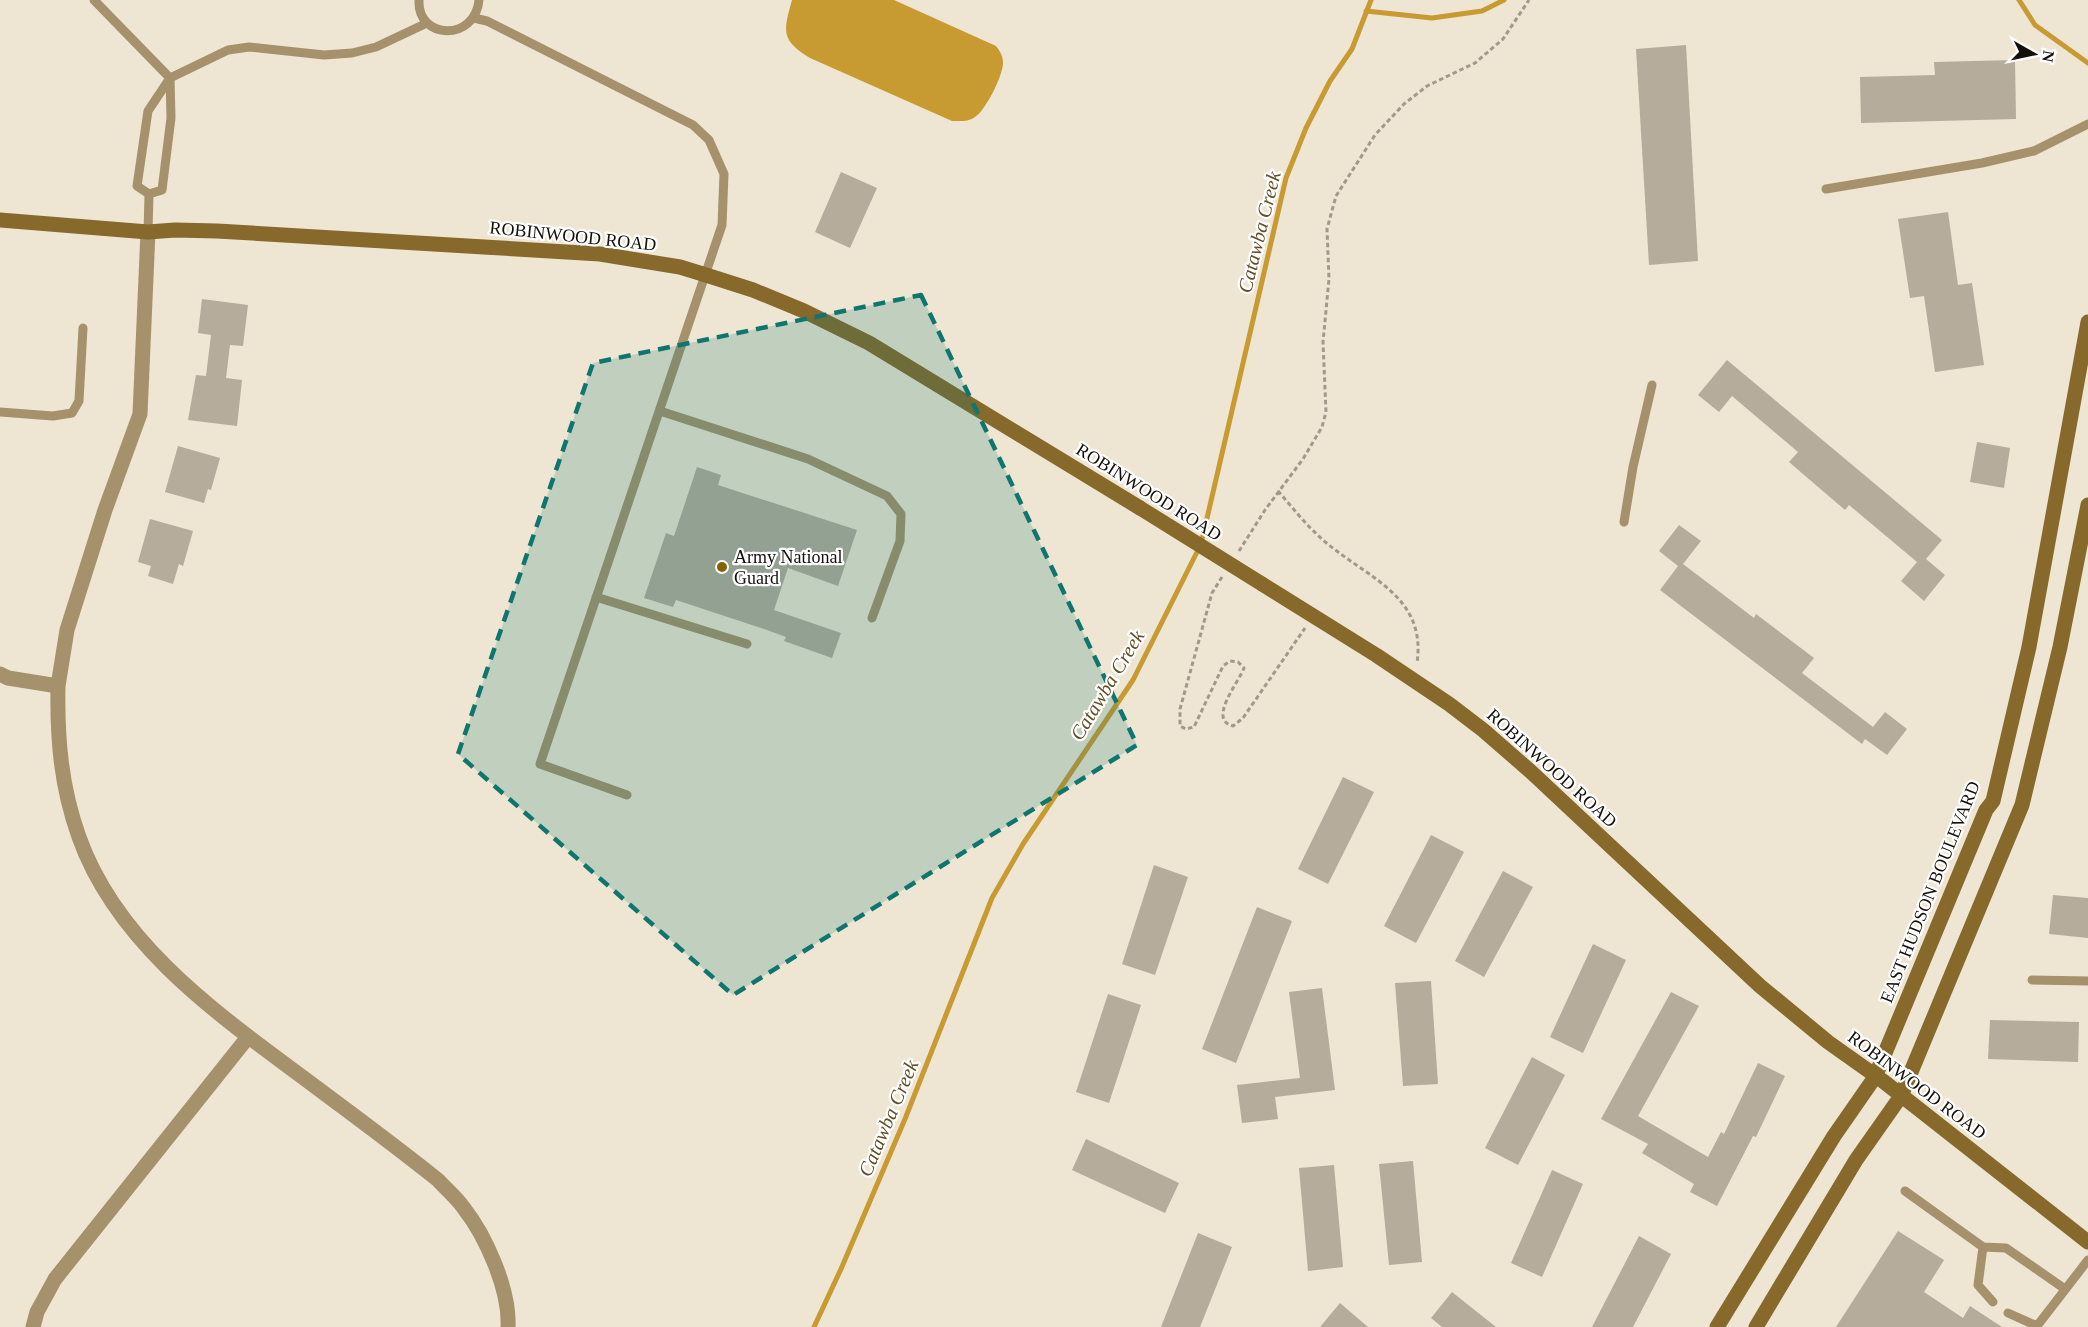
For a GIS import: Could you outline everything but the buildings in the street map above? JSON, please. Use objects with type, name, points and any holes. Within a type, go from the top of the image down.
[{"type":"main road","name":"ROBINWOOD ROAD","points":[[0,220],[148,232],[217,231],[600,254],[680,267],[753,290],[804,311],[869,343],[1140,508],[1414,681],[1483,730],[1760,986],[1828,1042],[2088,1242]]},
{"type":"main road","name":"EAST HUDSON BOULEVARD","points":[[1717,1327],[1834,1136],[1875,1077],[1986,810],[1992,801],[2029,647],[2088,322]]},
{"type":"main road","points":[[1759,1326],[1856,1160],[1901,1096],[2022,805],[2060,647],[2088,505]]},
{"type":"street","points":[[148,232],[140,414],[105,510],[67,630],[58,686],[57,734],[66,793],[80,839],[101,882],[129,925],[161,963],[248,1037],[405,1153],[438,1180],[464,1208],[486,1244],[500,1280],[508,1327]]},
{"type":"street","points":[[0,674],[8,678],[58,686]]},
{"type":"street","points":[[33,1327],[37,1312],[55,1279],[248,1037]]},
{"type":"lane","points":[[94,0],[170,78],[171,118],[162,190],[149,194]]},
{"type":"lane","points":[[418,0],[421,14],[427,23],[443,31],[460,29],[477,9],[487,21],[693,125],[709,140],[724,174],[722,225],[540,764],[627,795]]},
{"type":"lane","points":[[149,194],[137,186],[147,111],[170,78],[228,50],[249,47],[324,55],[351,53],[376,47],[427,23]]},
{"type":"lane","points":[[1826,189],[1983,163],[2034,151],[2088,124]]},
{"type":"lane","points":[[148,232],[149,194]]},
{"type":"lane","points":[[0,412],[53,416],[72,413],[79,401],[83,328]]},
{"type":"lane","points":[[1624,522],[1633,467],[1652,384]]},
{"type":"lane","points":[[660,411],[808,459],[887,496],[901,514],[900,541],[872,618]]},
{"type":"lane","points":[[596,597],[747,644]]},
{"type":"lane","points":[[2032,980],[2088,981]]},
{"type":"lane","points":[[1905,1191],[1983,1247],[2006,1248],[2065,1289]]},
{"type":"lane","points":[[1983,1247],[1978,1285],[1993,1302]]},
{"type":"lane","points":[[2008,1313],[2037,1326],[2088,1260]]},
{"type":"path","points":[[1236,556],[1278,491],[1303,459],[1322,427],[1326,412],[1323,342],[1329,279],[1326,229],[1336,196],[1374,135],[1404,104],[1427,86],[1475,63],[1503,39],[1529,0]]},
{"type":"path","points":[[1278,491],[1322,539],[1389,589],[1404,604],[1417,631],[1418,657],[1414,681]]},
{"type":"path","points":[[1224,574],[1212,593],[1180,709],[1180,726],[1186,729],[1194,728],[1223,666],[1230,661],[1238,662],[1244,668],[1224,703],[1223,720],[1233,726],[1243,718],[1313,616]]},
{"type":"highlighted area","points":[[921,295],[1137,745],[733,995],[458,754],[593,363]]},
{"type":"shaded area","points":[[792,0],[894,0],[996,46],[1003,60],[1000,76],[989,100],[975,117],[970,120],[952,121],[801,52],[789,40],[787,34],[787,20]]},
{"type":"waterway","name":"Catawba Creek","points":[[814,1327],[905,1119],[992,898],[1023,844],[1133,680],[1201,544],[1286,178],[1306,128],[1330,81],[1352,49],[1371,0]]},
{"type":"waterway","points":[[1366,11],[1432,18],[1482,11],[1504,0]]},
{"type":"waterway","points":[[2019,0],[2035,25],[2088,63]]},
{"type":"place","name":"Army National Guard","points":[[722,567]]}]
